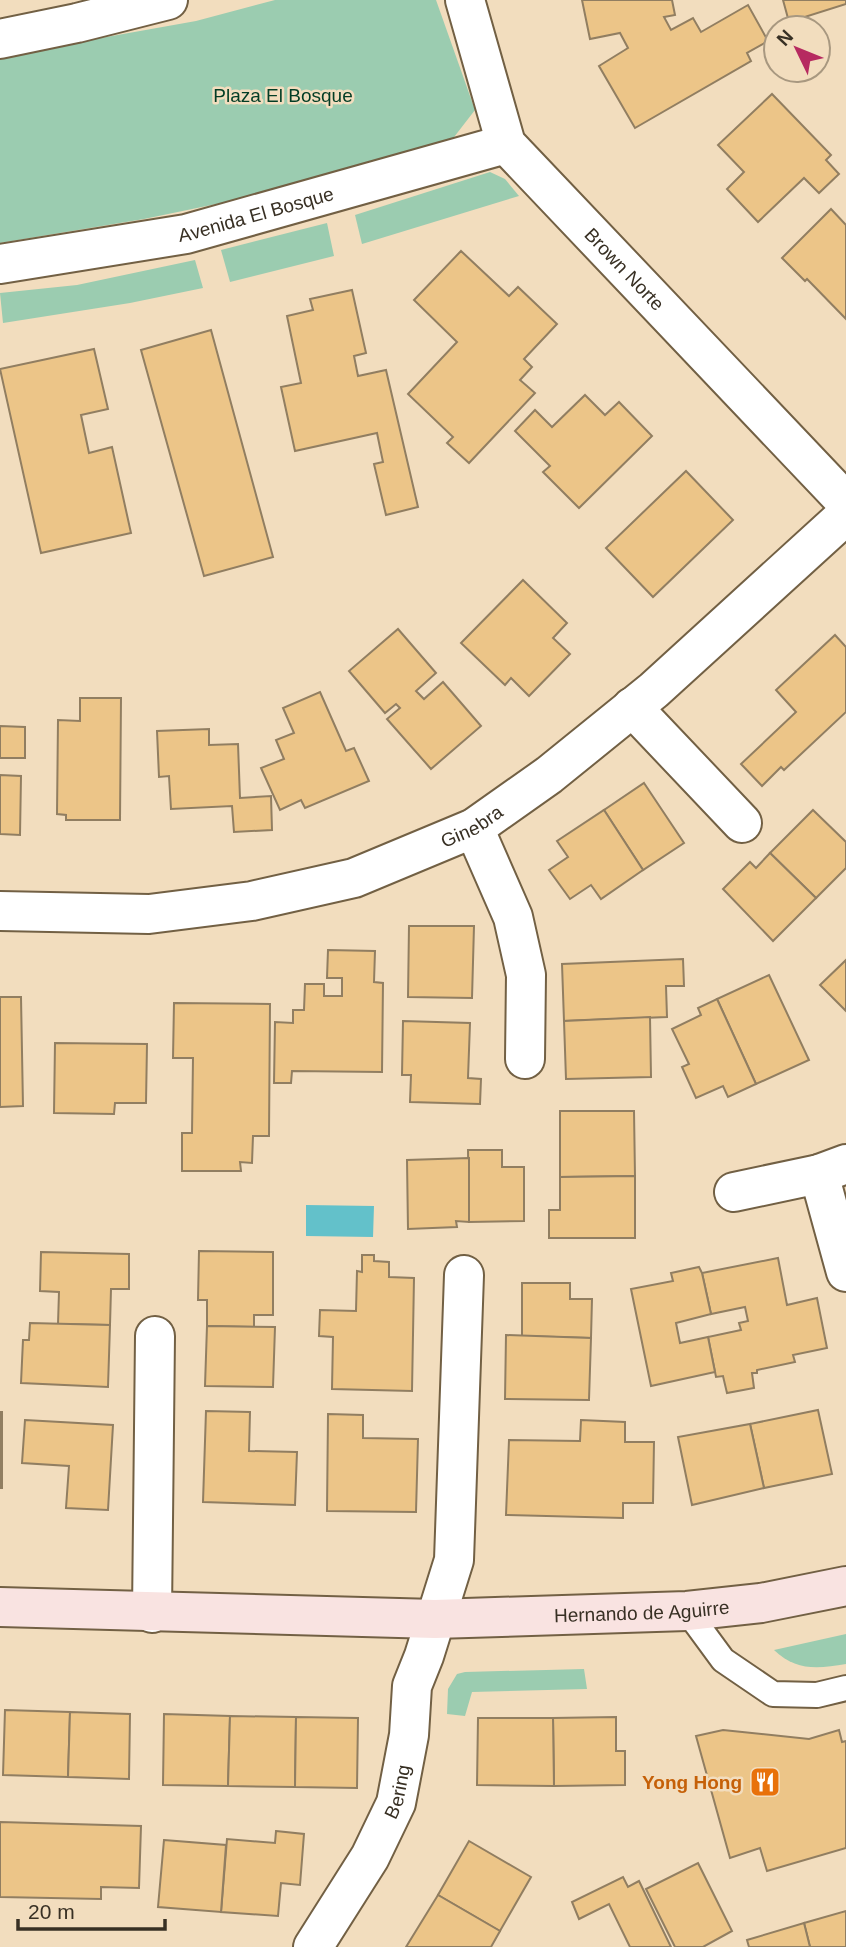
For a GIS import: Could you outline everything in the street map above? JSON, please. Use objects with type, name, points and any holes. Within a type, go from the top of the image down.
[{"type":"street","points":[[0,39],[74,12],[169,0]]},
{"type":"street","name":"Brown Norte","points":[[465,0],[506,144],[846,502]]},
{"type":"street","name":"Avenida El Bosque","points":[[0,264],[186,234],[506,144]]},
{"type":"street","name":"Ginebra","points":[[0,911],[149,914],[252,901],[354,878],[474,828],[549,775],[632,707],[846,515]]},
{"type":"street","points":[[632,707],[742,823]]},
{"type":"street","points":[[474,828],[513,917],[526,975],[525,1059]]},
{"type":"street","points":[[734,1192],[833,1169],[846,1272]]},
{"type":"street","points":[[436,1619],[454,1560],[464,1275]]},
{"type":"street","points":[[152,1613],[155,1336]]},
{"type":"street","name":"Hernando de Aguirre","points":[[0,1608],[436,1619],[687,1611],[761,1604],[846,1586]]},
{"type":"street","name":"Bering","points":[[313,1947],[370,1857],[396,1803],[409,1735],[411,1686],[436,1619]]},
{"type":"lane","points":[[687,1611],[723,1660],[773,1694],[817,1695],[846,1688]]},
{"type":"green space","name":"Plaza El Bosque","points":[[275,0],[436,0],[475,110],[451,141],[360,174],[144,219],[0,243],[0,56],[196,21]]},
{"type":"green space","points":[[490,172],[505,179],[519,196],[362,244],[355,215]]},
{"type":"green space","points":[[327,223],[334,256],[230,282],[221,250]]},
{"type":"green space","points":[[195,260],[203,288],[130,303],[3,323],[0,293],[77,285]]},
{"type":"green space","points":[[846,1634],[846,1664],[807,1667],[790,1662],[774,1650]]},
{"type":"green space","points":[[584,1669],[587,1689],[472,1692],[465,1716],[447,1714],[448,1689],[457,1674]]},
{"type":"water","points":[[306,1205],[374,1206],[373,1237],[306,1236]]},
{"type":"building","points":[[582,0],[672,0],[675,15],[664,17],[671,30],[693,18],[701,32],[748,5],[762,30],[762,44],[747,53],[751,61],[635,128],[599,66],[628,48],[620,33],[590,39]]},
{"type":"building","points":[[783,0],[846,0],[846,4],[814,14],[787,14]]},
{"type":"building","points":[[772,94],[831,155],[826,160],[839,174],[819,193],[804,178],[758,222],[727,189],[744,172],[718,145]]},
{"type":"building","points":[[831,209],[846,225],[846,319],[782,258]]},
{"type":"building","points":[[461,251],[509,296],[518,287],[557,324],[524,359],[532,367],[520,380],[535,393],[469,463],[447,443],[453,437],[408,394],[457,342],[414,300]]},
{"type":"building","points":[[352,290],[366,353],[354,356],[358,376],[386,370],[418,507],[386,515],[374,464],[383,462],[377,433],[295,451],[281,387],[301,383],[287,316],[313,310],[310,299]]},
{"type":"building","points":[[211,330],[273,557],[204,576],[141,350]]},
{"type":"building","points":[[94,349],[108,409],[81,415],[89,453],[112,447],[131,533],[41,553],[0,369]]},
{"type":"building","points":[[585,395],[605,415],[619,402],[652,436],[579,508],[543,472],[550,466],[515,431],[535,410],[552,427]]},
{"type":"building","points":[[686,471],[733,520],[653,597],[606,548]]},
{"type":"building","points":[[523,580],[567,623],[553,638],[570,654],[529,696],[511,678],[505,685],[461,643]]},
{"type":"building","points":[[398,629],[436,673],[416,691],[424,699],[443,682],[481,726],[431,769],[387,719],[400,708],[396,704],[385,713],[349,671]]},
{"type":"building","points":[[835,635],[846,647],[846,712],[784,770],[781,767],[762,786],[741,764],[796,712],[776,690]]},
{"type":"building","points":[[320,692],[346,751],[354,748],[369,781],[305,808],[301,800],[280,810],[261,768],[284,759],[276,740],[294,733],[283,708]]},
{"type":"building","points":[[80,698],[121,698],[120,820],[66,820],[66,815],[57,814],[58,720],[80,721]]},
{"type":"building","points":[[0,726],[25,727],[25,758],[0,758]]},
{"type":"building","points":[[209,729],[209,745],[238,744],[240,798],[271,796],[272,830],[234,832],[232,806],[171,809],[169,776],[159,777],[157,731]]},
{"type":"building","points":[[0,775],[21,776],[20,835],[0,834]]},
{"type":"building","points":[[644,783],[684,843],[643,870],[604,810]]},
{"type":"building","points":[[604,810],[643,870],[601,899],[591,885],[570,899],[549,870],[568,857],[557,841]]},
{"type":"building","points":[[813,810],[846,842],[846,868],[816,898],[770,853]]},
{"type":"building","points":[[770,853],[816,898],[773,941],[723,889],[750,862],[756,868]]},
{"type":"building","points":[[409,926],[474,926],[472,998],[408,997]]},
{"type":"building","points":[[328,950],[375,951],[374,982],[383,983],[382,1072],[292,1071],[291,1083],[274,1083],[275,1022],[293,1023],[293,1010],[304,1010],[305,984],[324,984],[324,996],[342,996],[342,978],[327,978]]},
{"type":"building","points":[[683,959],[684,986],[666,986],[667,1017],[564,1021],[562,964]]},
{"type":"building","points":[[846,960],[846,1011],[820,985]]},
{"type":"building","points":[[769,975],[809,1060],[756,1084],[717,999]]},
{"type":"building","points":[[0,997],[21,997],[23,1106],[0,1107]]},
{"type":"building","points":[[717,999],[756,1084],[728,1097],[723,1086],[696,1098],[682,1067],[689,1064],[672,1029],[701,1015],[698,1008]]},
{"type":"building","points":[[174,1003],[270,1004],[269,1136],[253,1136],[252,1163],[240,1162],[241,1171],[182,1171],[182,1133],[192,1133],[193,1058],[173,1058]]},
{"type":"building","points":[[650,1017],[651,1077],[566,1079],[564,1021]]},
{"type":"building","points":[[403,1021],[470,1023],[468,1078],[481,1079],[480,1104],[410,1102],[411,1075],[402,1075]]},
{"type":"building","points":[[55,1043],[147,1044],[146,1103],[115,1103],[114,1114],[54,1113]]},
{"type":"building","points":[[560,1111],[634,1111],[635,1176],[560,1177]]},
{"type":"building","points":[[468,1150],[502,1150],[502,1167],[524,1167],[524,1221],[469,1222]]},
{"type":"building","points":[[469,1158],[469,1222],[456,1221],[457,1227],[408,1229],[407,1160]]},
{"type":"building","points":[[635,1176],[635,1238],[549,1238],[549,1210],[560,1210],[560,1177]]},
{"type":"building","points":[[199,1251],[273,1252],[273,1315],[254,1315],[254,1327],[207,1326],[207,1300],[198,1300]]},
{"type":"building","points":[[41,1252],[129,1254],[129,1289],[111,1289],[110,1325],[58,1324],[59,1292],[40,1291]]},
{"type":"building","points":[[362,1255],[374,1255],[374,1261],[389,1262],[389,1277],[414,1278],[412,1391],[332,1389],[333,1337],[319,1336],[320,1310],[356,1311],[357,1271],[362,1272]]},
{"type":"building","points":[[778,1258],[787,1305],[817,1298],[827,1348],[793,1355],[795,1362],[757,1370],[757,1373],[752,1373],[754,1388],[727,1393],[723,1376],[716,1377],[708,1337],[741,1330],[739,1323],[748,1321],[745,1307],[711,1314],[702,1273]]},
{"type":"building","points":[[699,1267],[711,1314],[676,1323],[680,1343],[708,1337],[715,1372],[651,1386],[631,1289],[673,1281],[671,1273]]},
{"type":"building","points":[[522,1283],[570,1283],[570,1299],[592,1299],[591,1338],[522,1336]]},
{"type":"building","points":[[30,1323],[110,1325],[108,1387],[21,1383],[23,1340],[29,1340]]},
{"type":"building","points":[[207,1326],[275,1327],[273,1387],[205,1386]]},
{"type":"building","points":[[506,1335],[591,1338],[589,1400],[505,1399]]},
{"type":"building","points":[[818,1410],[832,1474],[764,1488],[750,1424]]},
{"type":"building","points":[[206,1411],[250,1412],[249,1451],[297,1452],[295,1505],[203,1502]]},
{"type":"building","points":[[2,1412],[2,1488],[0,1488]]},
{"type":"building","points":[[328,1414],[363,1415],[363,1438],[418,1439],[416,1512],[327,1511]]},
{"type":"building","points":[[25,1420],[113,1425],[108,1510],[66,1508],[69,1466],[22,1463]]},
{"type":"building","points":[[581,1420],[625,1422],[625,1442],[654,1442],[653,1503],[623,1503],[623,1518],[506,1515],[509,1440],[580,1441]]},
{"type":"building","points":[[750,1424],[764,1488],[692,1505],[678,1437]]},
{"type":"building","points":[[5,1710],[70,1712],[68,1777],[3,1775]]},
{"type":"building","points":[[70,1712],[130,1714],[129,1779],[68,1777]]},
{"type":"building","points":[[164,1714],[230,1716],[228,1786],[163,1785]]},
{"type":"building","points":[[230,1716],[296,1717],[295,1787],[228,1786]]},
{"type":"building","points":[[296,1717],[358,1718],[357,1788],[295,1787]]},
{"type":"building","points":[[616,1717],[616,1751],[625,1751],[625,1785],[554,1786],[553,1718]]},
{"type":"building","points":[[478,1718],[553,1718],[554,1786],[477,1785]]},
{"type":"building","points":[[723,1730],[809,1739],[839,1730],[842,1742],[846,1741],[846,1848],[767,1871],[760,1848],[730,1858],[696,1736]]},
{"type":"building","points":[[0,1822],[141,1826],[139,1888],[101,1887],[101,1899],[0,1897]]},
{"type":"building","points":[[276,1831],[304,1834],[300,1885],[281,1883],[278,1916],[221,1912],[227,1839],[275,1843]]},
{"type":"building","points":[[164,1840],[226,1845],[221,1912],[158,1907]]},
{"type":"building","points":[[469,1841],[531,1877],[500,1931],[438,1895]]},
{"type":"building","points":[[698,1863],[732,1931],[703,1947],[675,1947],[646,1889]]},
{"type":"building","points":[[623,1877],[628,1887],[639,1881],[671,1947],[630,1947],[609,1904],[579,1919],[572,1902]]},
{"type":"building","points":[[438,1895],[500,1931],[491,1947],[406,1947]]},
{"type":"building","points":[[846,1911],[846,1947],[810,1947],[804,1923]]},
{"type":"building","points":[[804,1923],[810,1947],[749,1947],[747,1940]]},
{"type":"place","name":"Yong Hong","points":[[765,1782]]}]
